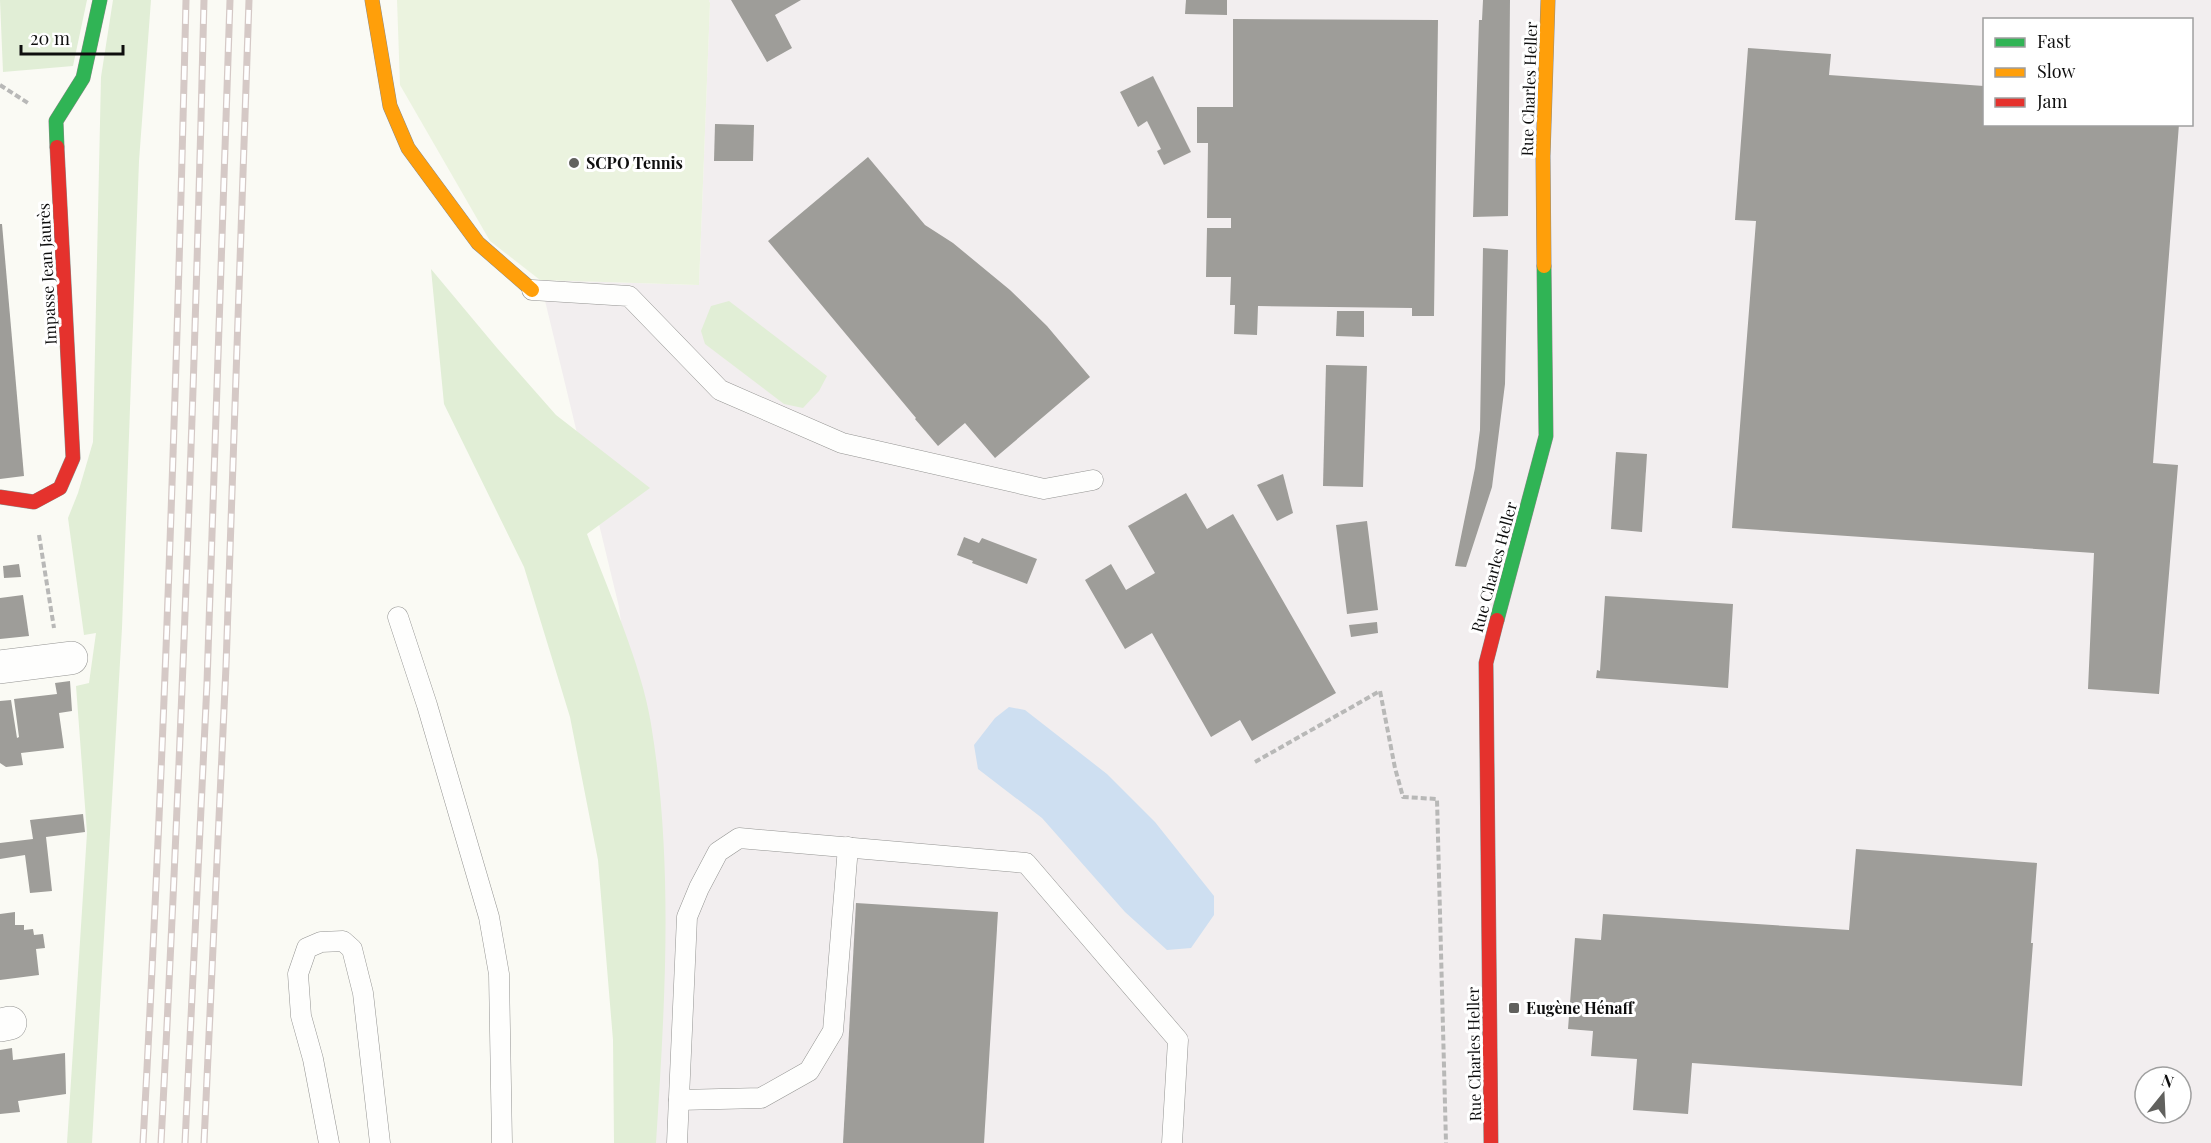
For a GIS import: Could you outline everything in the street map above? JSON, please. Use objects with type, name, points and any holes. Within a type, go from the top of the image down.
[{"type":"street","name":"Impasse Jean Jaurès","points":[[34,502],[60,488],[73,458],[56,121],[82,78],[100,0]]},
{"type":"street","points":[[372,0],[390,106],[408,148],[478,243],[532,290]]},
{"type":"street","name":"Rue Charles Heller","points":[[1491,1143],[1486,663],[1546,436],[1543,156],[1548,0]]},
{"type":"street","points":[[0,497],[34,502]]},
{"type":"street","points":[[0,667],[63,648]]},
{"type":"lane","points":[[532,290],[629,296],[720,390],[842,443],[1044,489],[1093,480]]},
{"type":"lane","points":[[398,617],[427,705],[489,917],[499,975],[502,1143]]},
{"type":"lane","points":[[677,1143],[687,917],[718,852],[739,838],[1026,862],[1178,1040],[1172,1143]]},
{"type":"lane","points":[[679,1100],[761,1098],[809,1071],[833,1031],[848,847]]},
{"type":"lane","points":[[329,1143],[313,1059],[301,1016],[298,974],[307,948],[321,942],[343,942],[352,949],[363,993],[380,1143]]},
{"type":"path","points":[[34,502],[63,648]]},
{"type":"path","points":[[1255,762],[1380,691],[1403,797],[1437,799],[1446,1143]]},
{"type":"shaded area","points":[[709,0],[2211,0],[2211,1143],[647,1143],[657,908],[619,607],[540,280],[699,285]]},
{"type":"green space","points":[[0,0],[87,0],[73,66],[3,72]]},
{"type":"green space","points":[[113,0],[151,0],[139,161],[122,628],[92,1143],[67,1143],[87,833],[76,686],[89,683],[96,633],[84,635],[68,518],[93,442],[101,77]]},
{"type":"green space","name":"SCPO Tennis","points":[[397,0],[709,0],[699,285],[540,280],[490,241],[400,85]]},
{"type":"green space","points":[[431,269],[556,415],[650,488],[587,534],[624,628],[640,677],[651,724],[658,776],[663,829],[666,933],[656,1143],[614,1143],[613,1040],[598,860],[570,717],[524,567],[444,404]]},
{"type":"green space","points":[[729,301],[827,376],[819,391],[803,408],[784,404],[705,344],[701,331],[711,306]]},
{"type":"water","points":[[1009,707],[1025,710],[1107,774],[1155,822],[1214,896],[1214,915],[1191,948],[1167,950],[1125,912],[1042,818],[978,769],[974,745],[995,718]]},
{"type":"building","points":[[731,0],[801,0],[775,15],[792,48],[767,62]]},
{"type":"building","points":[[1186,0],[1227,0],[1227,15],[1185,14]]},
{"type":"building","points":[[1483,0],[1510,0],[1508,216],[1473,217],[1479,20],[1482,20]]},
{"type":"building","points":[[1233,19],[1438,20],[1434,316],[1412,316],[1412,308],[1258,306],[1257,335],[1234,334],[1235,305],[1230,305],[1231,277],[1206,277],[1207,228],[1231,228],[1231,218],[1207,218],[1208,143],[1197,143],[1197,107],[1233,107]]},
{"type":"building","points":[[1748,48],[1831,54],[1829,75],[1983,86],[1983,126],[2179,126],[2153,463],[2178,465],[2159,694],[2088,689],[2094,553],[1732,528],[1756,221],[1735,220]]},
{"type":"building","points":[[1153,76],[1191,152],[1164,165],[1157,151],[1161,149],[1147,121],[1138,127],[1120,92]]},
{"type":"building","points":[[715,124],[754,125],[753,161],[714,161]]},
{"type":"building","points":[[868,157],[925,225],[953,243],[1010,290],[1047,326],[1090,377],[995,458],[965,423],[938,446],[768,241]]},
{"type":"building","points":[[0,224],[2,224],[24,476],[0,479]]},
{"type":"building","points":[[1483,248],[1508,250],[1505,384],[1492,487],[1466,567],[1455,566],[1475,468],[1480,430]]},
{"type":"building","points":[[1337,311],[1364,311],[1364,337],[1336,336]]},
{"type":"building","points":[[1326,365],[1367,366],[1363,487],[1323,486]]},
{"type":"building","points":[[1616,452],[1647,454],[1642,532],[1611,529]]},
{"type":"building","points":[[1283,474],[1293,513],[1277,521],[1257,485]]},
{"type":"building","points":[[1186,493],[1207,529],[1233,514],[1336,693],[1252,741],[1240,720],[1211,737],[1152,633],[1125,649],[1085,580],[1111,564],[1126,590],[1155,573],[1128,526]]},
{"type":"building","points":[[1367,521],[1378,610],[1347,614],[1336,525]]},
{"type":"building","points":[[964,537],[979,543],[982,538],[1037,559],[1027,584],[957,555]]},
{"type":"building","points":[[19,564],[21,577],[4,578],[3,566]]},
{"type":"building","points":[[23,595],[29,636],[0,639],[0,598]]},
{"type":"building","points":[[1605,596],[1733,604],[1728,688],[1596,678],[1597,670],[1600,671]]},
{"type":"building","points":[[1377,622],[1378,633],[1351,637],[1349,625]]},
{"type":"building","points":[[70,681],[72,711],[59,713],[64,748],[21,753],[23,765],[6,767],[0,763],[0,701],[11,700],[17,738],[19,737],[14,699],[57,694],[55,683]]},
{"type":"building","points":[[83,814],[85,832],[46,837],[52,891],[30,893],[25,855],[0,859],[0,843],[33,839],[30,820]]},
{"type":"building","points":[[1856,849],[2037,863],[2022,1086],[1692,1063],[1688,1114],[1633,1110],[1637,1059],[1591,1056],[1593,1031],[1568,1029],[1575,938],[1601,940],[1603,914],[1849,930]]},
{"type":"building","points":[[856,903],[998,912],[984,1143],[843,1143]]},
{"type":"building","points":[[15,912],[15,925],[24,925],[24,930],[33,929],[34,935],[43,934],[45,948],[36,949],[39,975],[0,980],[0,914]]},
{"type":"building","points":[[12,1048],[13,1060],[65,1053],[66,1094],[18,1101],[20,1112],[0,1114],[0,1050]]},
{"type":"railway","points":[[143,1143],[169,572],[186,0]]},
{"type":"railway","points":[[161,1143],[187,572],[204,0]]},
{"type":"railway","points":[[185,1143],[207,683],[230,0]]},
{"type":"railway","points":[[204,1143],[226,666],[249,0]]},
{"type":"traffic: fast","points":[[57,147],[56,121],[83,78],[100,0]]},
{"type":"traffic: fast","points":[[1497,620],[1546,436],[1544,266]]},
{"type":"traffic: slow","points":[[372,0],[390,106],[408,148],[478,243],[532,290]]},
{"type":"traffic: slow","points":[[1544,266],[1543,156],[1548,0]]},
{"type":"traffic: jam","points":[[0,497],[34,502],[60,488],[73,458],[57,147]]},
{"type":"traffic: jam","points":[[1491,1143],[1486,663],[1497,620]]},
{"type":"place","name":"SCPO Tennis","points":[[574,163]]},
{"type":"place","name":"Eugène Hénaff","points":[[1514,1008]]}]
